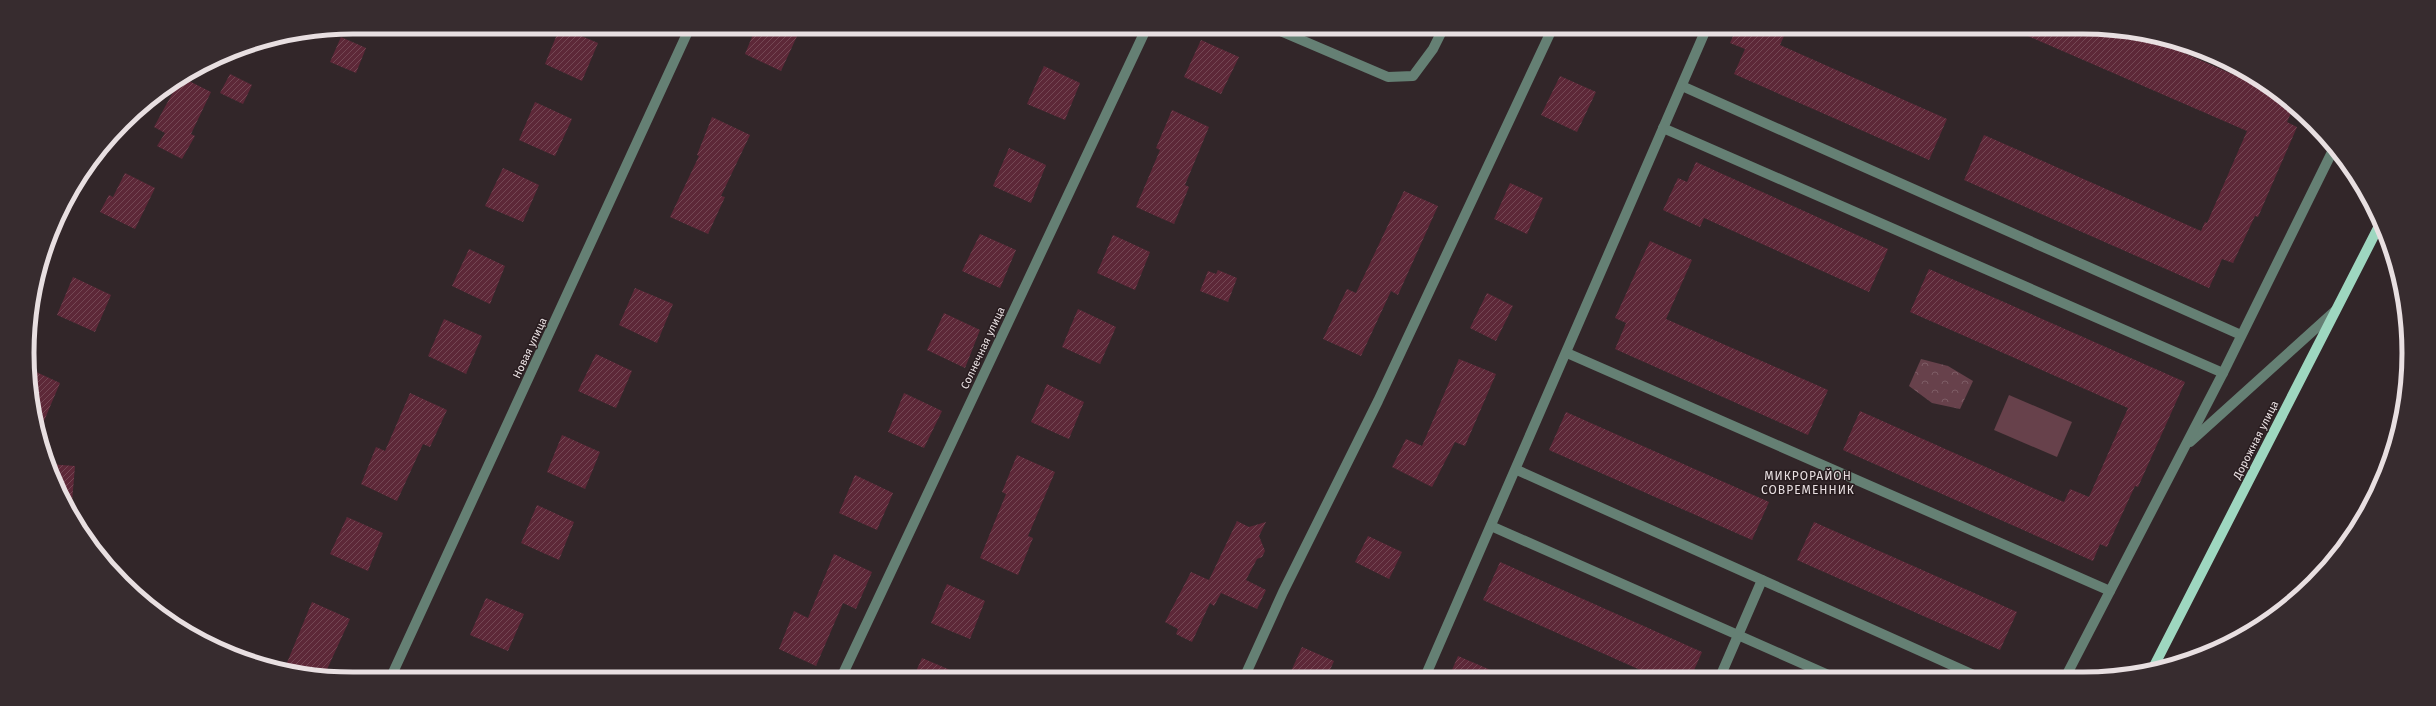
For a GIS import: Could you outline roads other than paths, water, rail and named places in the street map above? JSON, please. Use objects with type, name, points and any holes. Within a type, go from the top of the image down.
[{"type":"main road","name":"Дорожная улица","points":[[2155,664],[2377,229]]},
{"type":"street","name":"Новая улица","points":[[393,672],[687,34]]},
{"type":"street","name":"Солнечная улица","points":[[845,672],[1144,34]]},
{"type":"street","points":[[1287,34],[1388,77],[1413,76],[1433,49],[1440,34]]},
{"type":"street","points":[[1247,672],[1283,592],[1378,401],[1550,34]]},
{"type":"street","points":[[1427,672],[1517,470],[1704,34]]},
{"type":"street","points":[[1682,86],[2241,335]]},
{"type":"street","points":[[1663,128],[2223,373]]},
{"type":"street","points":[[2068,672],[2223,373],[2331,153]]},
{"type":"street","points":[[2185,447],[2335,311]]},
{"type":"street","points":[[1567,352],[2110,591]]},
{"type":"street","points":[[1517,470],[1967,672]]},
{"type":"street","points":[[1491,526],[1822,672]]},
{"type":"street","points":[[1722,672],[1762,580]]},
{"type":"district","name":"МИКРОРАЙОН СОВРЕМЕННИК","points":[[1808,483]]}]
